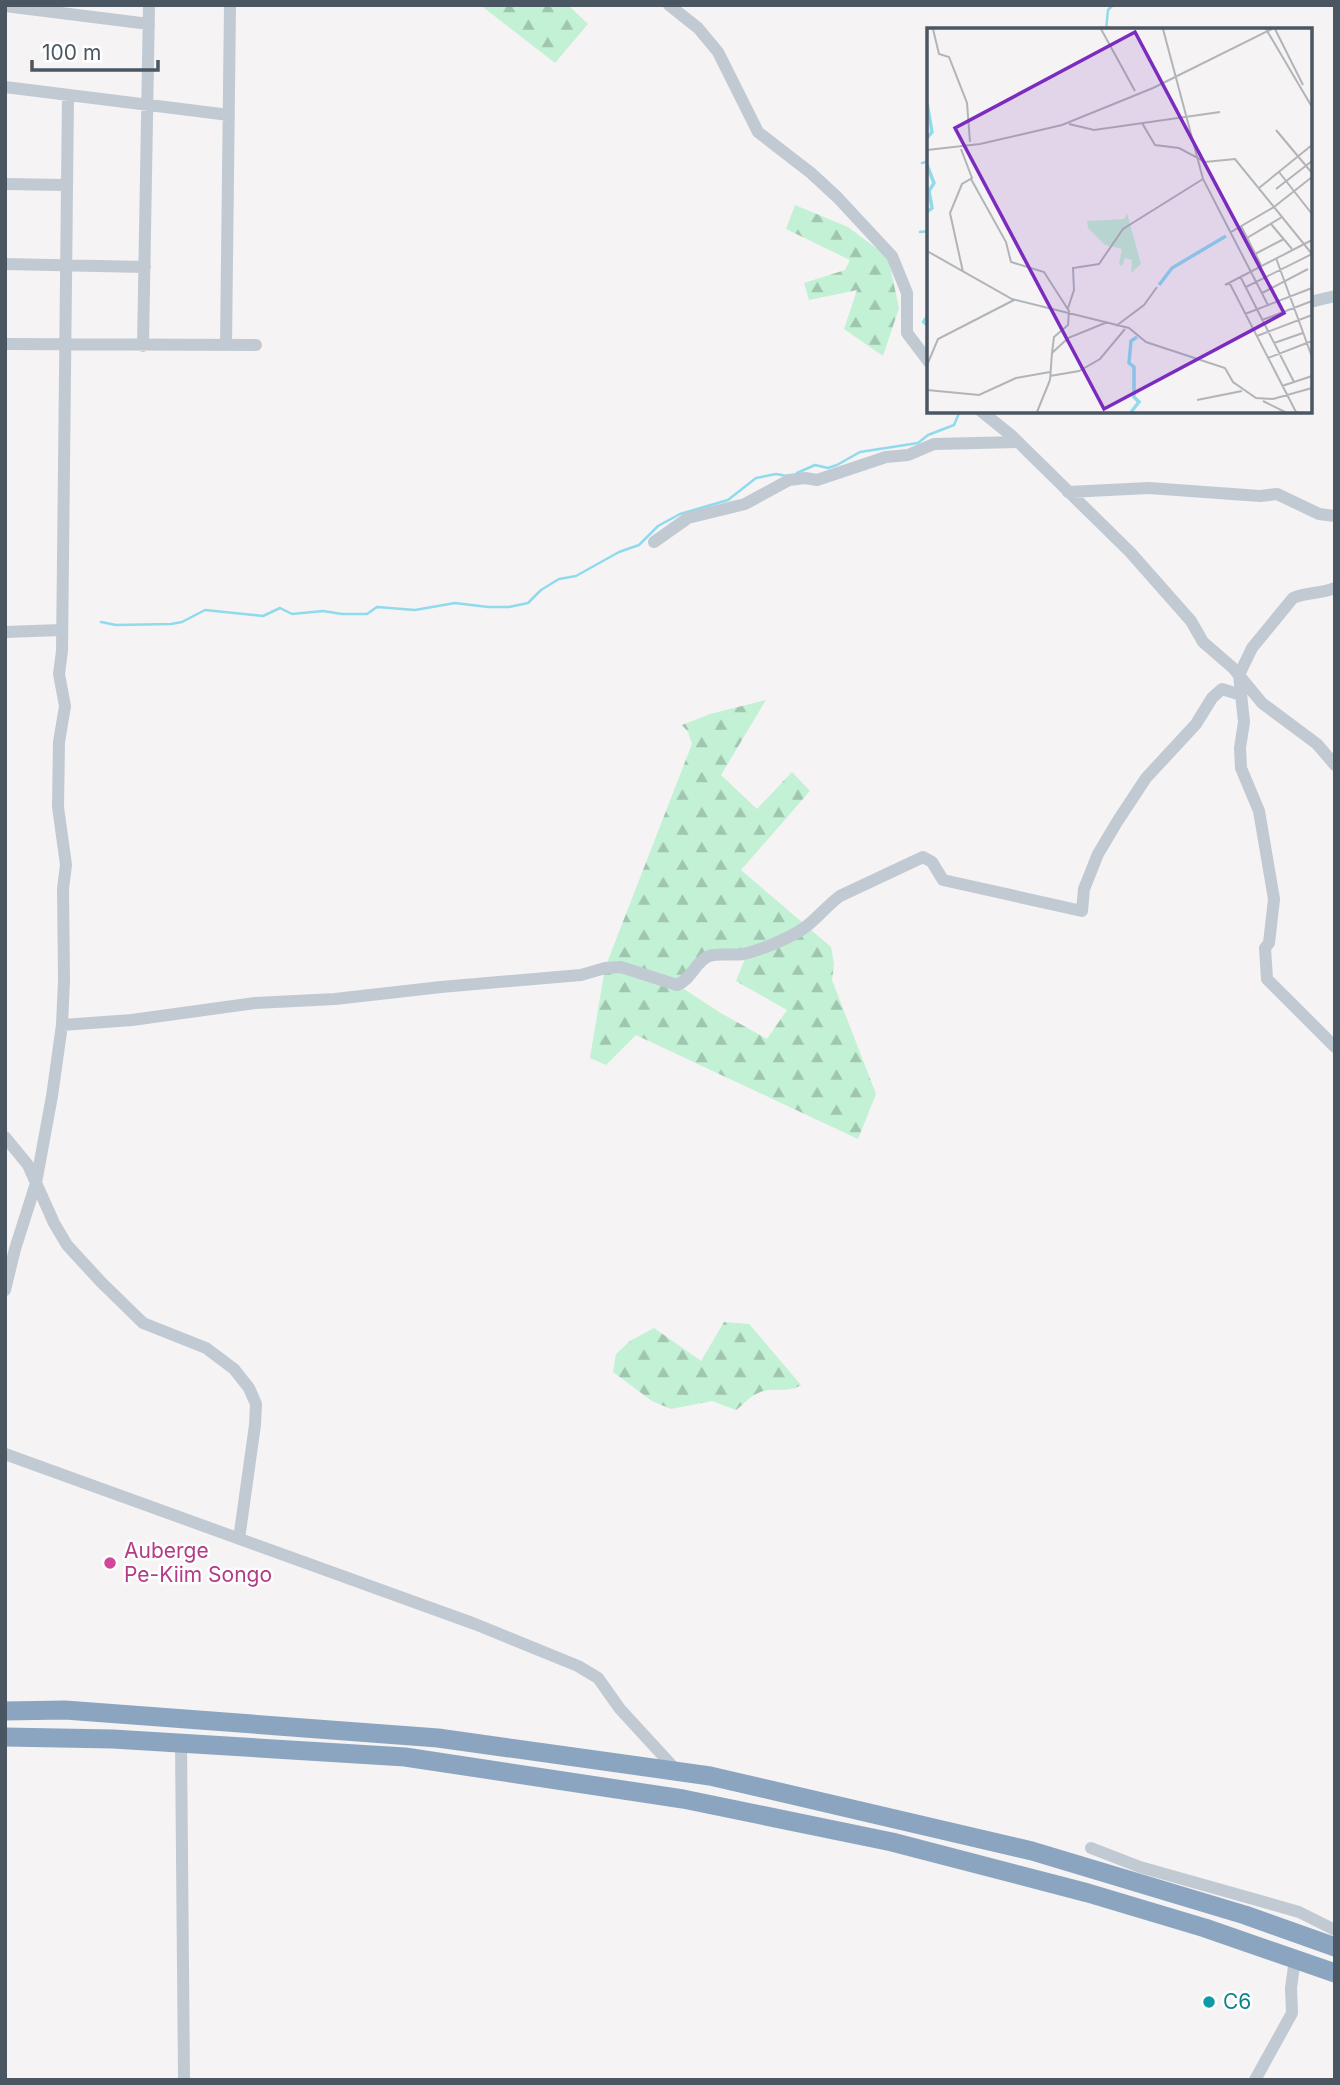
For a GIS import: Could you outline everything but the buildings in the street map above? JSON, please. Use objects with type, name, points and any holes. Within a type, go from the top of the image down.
[{"type":"highway","points":[[5,1711],[65,1710],[438,1738],[710,1776],[1018,1848],[1245,1916],[1335,1947]]},
{"type":"highway","points":[[5,1737],[113,1739],[405,1757],[683,1799],[892,1842],[1088,1893],[1205,1928],[1335,1973]]},
{"type":"street","points":[[144,346],[149,5]]},
{"type":"street","points":[[226,345],[230,5]]},
{"type":"street","points":[[669,5],[698,28],[718,52],[758,132],[811,173],[892,256],[907,293],[907,332],[927,359]]},
{"type":"street","points":[[5,6],[149,24]]},
{"type":"street","points":[[5,87],[229,115]]},
{"type":"street","points":[[5,1290],[36,1182],[62,1025],[63,889],[66,865],[58,807],[59,742],[65,706],[59,674],[62,651],[68,95]]},
{"type":"street","points":[[5,184],[66,185]]},
{"type":"street","points":[[5,264],[145,267]]},
{"type":"street","points":[[1312,302],[1335,296]]},
{"type":"street","points":[[5,344],[256,345]]},
{"type":"street","points":[[983,413],[1018,442],[1130,552],[1191,621],[1203,642],[1239,675],[1262,703],[1317,744],[1335,765]]},
{"type":"street","points":[[654,542],[688,518],[745,504],[789,480],[817,480],[886,457],[908,455],[934,444],[1018,442]]},
{"type":"street","points":[[1068,492],[1149,488],[1260,496],[1277,494],[1319,514],[1335,516]]},
{"type":"street","points":[[1335,588],[1293,598],[1252,648],[1239,675],[1244,722],[1240,748],[1241,768],[1259,811],[1274,899],[1269,943],[1265,948],[1266,979],[1335,1047]]},
{"type":"street","points":[[5,632],[61,630]]},
{"type":"street","points":[[62,1025],[132,1020],[255,1003],[335,999],[582,975],[605,968],[621,967],[677,985],[685,982],[705,958],[712,955],[747,953],[784,939],[806,927],[828,904],[840,896],[923,857],[932,862],[943,880],[1082,911],[1084,888],[1098,855],[1146,778],[1196,724],[1212,698],[1226,689],[1241,695]]},
{"type":"street","points":[[5,1136],[28,1165],[66,1245],[132,1314],[143,1323],[206,1348],[234,1369],[249,1388],[256,1404],[255,1425],[239,1539]]},
{"type":"street","points":[[5,1454],[475,1624],[578,1666],[598,1678],[620,1709],[678,1772]]},
{"type":"street","points":[[181,1743],[184,2080]]},
{"type":"street","points":[[1091,1848],[1140,1867],[1299,1912],[1335,1930]]},
{"type":"street","points":[[1255,2080],[1292,2013],[1291,1988],[1295,1959]]},
{"type":"green space","points":[[568,5],[588,24],[555,63],[483,7]]},
{"type":"green space","points":[[795,205],[848,227],[888,257],[899,308],[883,356],[844,329],[857,290],[809,300],[804,283],[845,270],[850,260],[786,229]]},
{"type":"green space","points":[[766,700],[721,775],[757,809],[792,772],[810,791],[741,870],[831,947],[834,964],[832,980],[876,1094],[858,1139],[636,1035],[606,1065],[590,1058],[605,968],[692,744],[682,725],[710,714]],"holes":[[[747,954],[736,981],[787,1010],[767,1039],[678,985],[712,955]]]},
{"type":"green space","points":[[724,1322],[749,1324],[801,1385],[758,1393],[736,1410],[712,1401],[671,1409],[652,1401],[613,1372],[616,1354],[630,1341],[654,1328],[701,1361]]},
{"type":"waterway","points":[[1106,28],[1108,10],[1113,5]]},
{"type":"waterway","points":[[922,163],[927,162]]},
{"type":"waterway","points":[[920,232],[927,231]]},
{"type":"waterway","points":[[927,316],[923,322],[927,325]]},
{"type":"waterway","points":[[797,473],[815,465],[828,468],[860,452],[918,443],[928,435],[954,425],[959,413]]},
{"type":"waterway","points":[[101,622],[116,625],[171,624],[182,622],[205,610],[263,616],[280,608],[292,614],[323,611],[367,614],[377,607],[415,610],[455,603],[488,607],[528,603],[541,590],[559,579],[576,576],[619,552],[639,545],[658,526],[680,514],[728,500],[756,478],[776,474],[787,476]]},
{"type":"place","name":"Auberge Pe-Kiim Songo","points":[[110,1563]]},
{"type":"place","name":"C6","points":[[1209,2002]]}]
